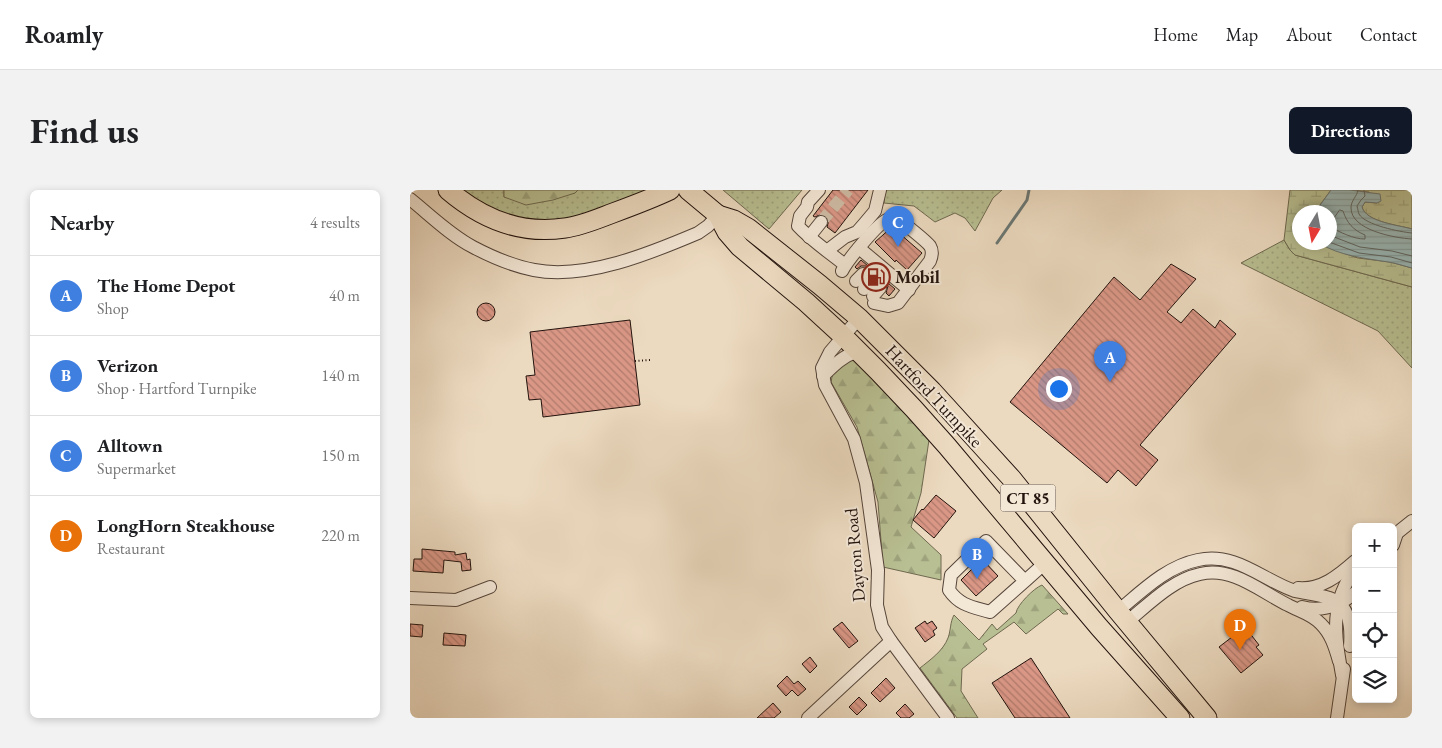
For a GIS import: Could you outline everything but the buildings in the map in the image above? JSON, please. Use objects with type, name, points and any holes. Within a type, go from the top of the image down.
[{"type":"highway","points":[[448,190],[462,201],[503,224],[526,229],[546,230],[567,228],[597,219],[670,190]]},
{"type":"highway","name":"Hartford Turnpike","points":[[688,190],[718,216],[740,246],[806,302],[878,371],[947,446],[1103,632],[1180,718]]},
{"type":"highway","name":"Hartford Turnpike","points":[[718,216],[734,220],[752,231],[820,285],[859,318],[932,391],[1012,479],[1207,718]]},
{"type":"highway","points":[[1103,632],[1122,616]]},
{"type":"street","points":[[819,190],[808,202],[807,207],[800,216],[798,226],[809,237],[828,250],[844,268],[859,248],[889,218],[901,221],[929,245],[932,254],[930,261],[909,290],[898,303],[894,306],[888,306],[859,248]]},
{"type":"street","points":[[807,207],[814,206],[829,190]]},
{"type":"street","points":[[845,237],[850,226],[871,203],[874,196],[873,190]]},
{"type":"street","points":[[828,250],[845,237],[857,232],[875,211],[880,190]]},
{"type":"street","points":[[410,198],[473,247],[510,264],[535,270],[555,272],[617,263],[698,233],[718,216]]},
{"type":"street","points":[[809,237],[821,222]]},
{"type":"street","points":[[874,279],[909,290]]},
{"type":"street","points":[[823,376],[822,368],[830,352],[859,318]]},
{"type":"street","points":[[823,376],[848,354],[858,351]]},
{"type":"street","name":"Dayton Road","points":[[823,376],[825,385],[854,439],[866,483],[878,570],[877,605],[882,627],[948,718]]},
{"type":"street","points":[[1397,535],[1412,521]]},
{"type":"street","points":[[1024,581],[986,541],[951,575],[949,590],[953,597],[964,605],[990,612],[1045,563]]},
{"type":"street","points":[[1122,616],[1165,574],[1181,565],[1199,560],[1218,559],[1236,562],[1278,584],[1293,590],[1325,597],[1338,604],[1346,612],[1349,622],[1350,646]]},
{"type":"street","points":[[1278,584],[1305,588],[1317,586],[1328,581],[1352,564]]},
{"type":"street","points":[[1122,616],[1186,578],[1202,573],[1232,576],[1246,581],[1288,606],[1314,617],[1330,634],[1342,675]]},
{"type":"street","points":[[1339,661],[1336,625],[1338,604],[1342,589],[1352,574]]},
{"type":"street","points":[[410,598],[456,600],[490,587]]},
{"type":"street","points":[[1271,596],[1283,602],[1311,610],[1324,609],[1338,604],[1352,595]]},
{"type":"street","points":[[1336,718],[1342,675],[1352,635]]},
{"type":"street","points":[[808,718],[891,641]]},
{"type":"path","points":[[635,361],[650,360]]},
{"type":"green space","points":[[455,190],[504,190],[504,197],[575,193],[578,190],[647,190],[579,217],[549,223],[524,221],[490,210]]},
{"type":"green space","points":[[504,190],[578,190],[575,193],[553,200],[526,205],[504,197]]},
{"type":"green space","points":[[723,190],[802,190],[769,229]]},
{"type":"green space","points":[[885,190],[1002,190],[993,198],[975,231],[965,218],[955,213],[935,222],[914,206],[884,203]]},
{"type":"green space","points":[[1290,190],[1331,190],[1320,205],[1292,205],[1292,250],[1336,250],[1358,258],[1390,262],[1412,268],[1412,287],[1295,255],[1284,240]]},
{"type":"green space","points":[[1350,190],[1412,190],[1412,229],[1383,222],[1370,216],[1362,207],[1365,202],[1377,203],[1369,192]]},
{"type":"green space","points":[[1284,240],[1295,255],[1412,287],[1412,368],[1378,331],[1241,263]]},
{"type":"green space","points":[[850,359],[856,359],[929,440],[921,493],[911,527],[941,555],[941,580],[883,567],[878,502],[857,427],[831,382],[835,370]]},
{"type":"green space","points":[[1042,585],[1068,614],[1063,614],[1058,609],[1026,634],[1014,622],[983,644],[987,649],[962,669],[961,691],[978,718],[957,718],[920,668],[936,655],[946,643],[954,615],[979,640],[992,624],[997,630],[1016,613],[1026,597]]},
{"type":"water","points":[[1331,190],[1350,190],[1380,194],[1381,201],[1377,203],[1365,202],[1362,207],[1365,212],[1376,219],[1412,229],[1412,268],[1361,258],[1333,250],[1337,250],[1337,205],[1320,205]]},
{"type":"waterway","points":[[997,243],[1027,200],[1029,190]]},
{"type":"tunnel","points":[[821,222],[848,190]]},
{"type":"place","name":"Alltown","points":[[898,247]]},
{"type":"place","name":"Mobil","points":[[876,277]]},
{"type":"place","name":"The Home Depot","points":[[1110,382]]},
{"type":"place","name":"Verizon","points":[[977,579]]},
{"type":"place","name":"LongHorn Steakhouse","points":[[1240,650]]}]
